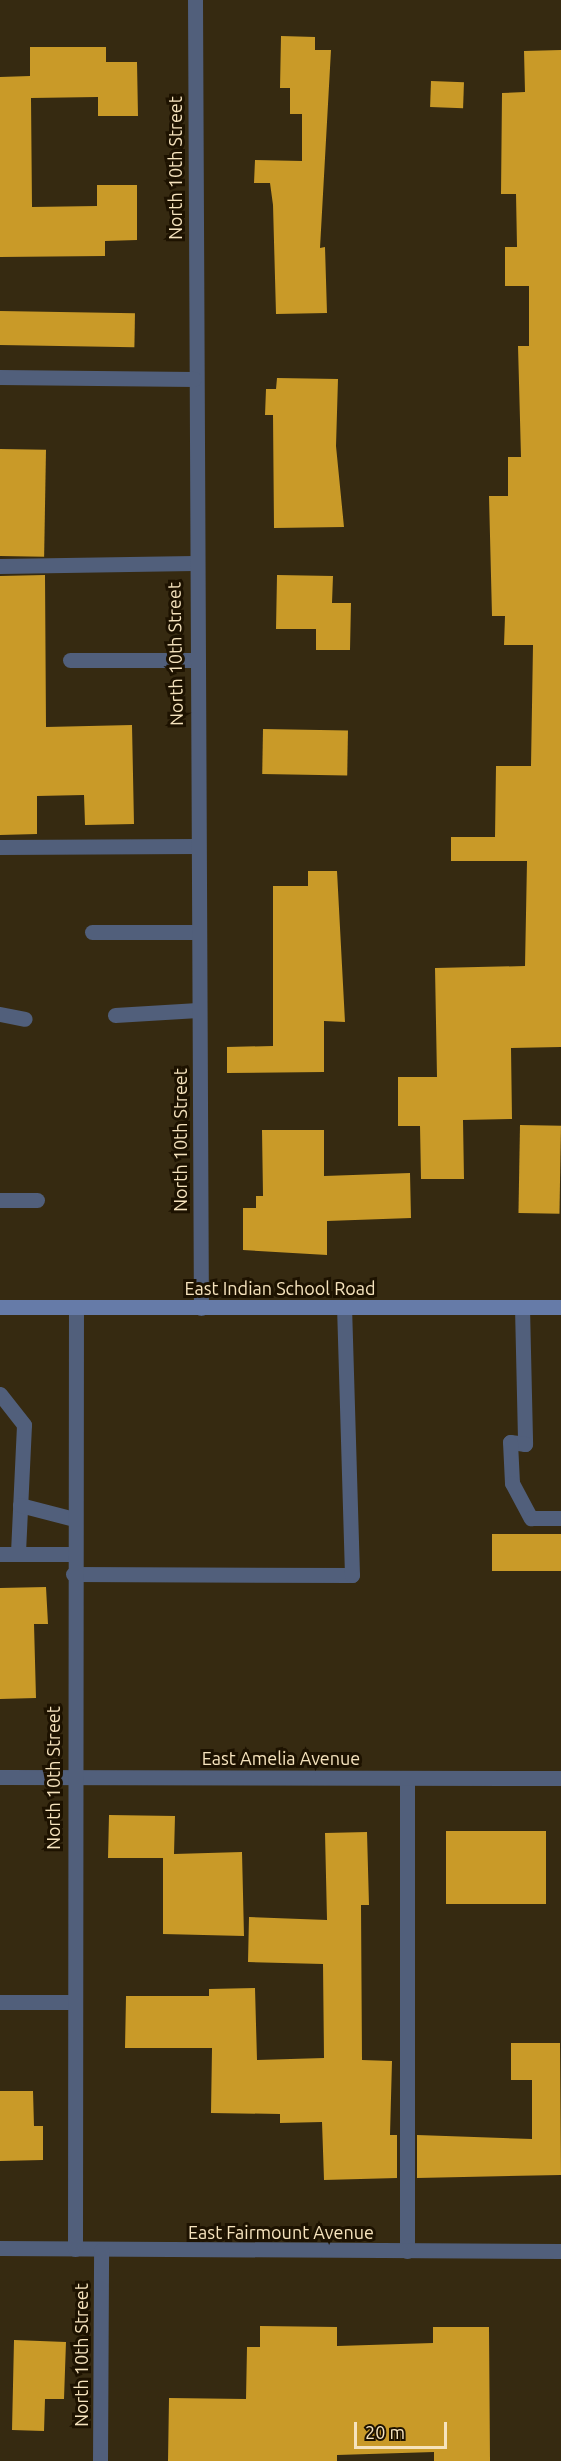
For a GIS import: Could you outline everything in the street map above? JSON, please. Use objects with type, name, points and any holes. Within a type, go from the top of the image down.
[{"type":"main road","name":"East Indian School Road","points":[[0,1307],[561,1307]]},
{"type":"street","name":"North 10th Street","points":[[195,0],[194,563],[201,1308]]},
{"type":"street","points":[[0,377],[194,379]]},
{"type":"street","points":[[0,566],[194,563]]},
{"type":"street","points":[[70,660],[195,660]]},
{"type":"street","points":[[0,847],[197,846]]},
{"type":"street","points":[[92,932],[197,932]]},
{"type":"street","points":[[115,1015],[198,1010]]},
{"type":"street","points":[[0,1014],[25,1019]]},
{"type":"street","points":[[0,1200],[37,1200]]},
{"type":"street","name":"North 10th Street","points":[[75,2249],[72,1778],[76,1307]]},
{"type":"street","points":[[73,1574],[352,1575],[344,1307]]},
{"type":"street","points":[[522,1307],[525,1444],[510,1442],[512,1483],[531,1518],[561,1518]]},
{"type":"street","points":[[0,1394],[24,1425],[18,1554]]},
{"type":"street","points":[[20,1505],[74,1519]]},
{"type":"street","points":[[0,1554],[74,1554]]},
{"type":"street","name":"East Amelia Avenue","points":[[0,1778],[561,1778]]},
{"type":"street","points":[[407,1778],[407,2251]]},
{"type":"street","points":[[0,2002],[73,2002]]},
{"type":"street","name":"East Fairmount Avenue","points":[[0,2248],[561,2251]]},
{"type":"street","name":"North 10th Street","points":[[100,2461],[101,2250]]},
{"type":"building","points":[[281,36],[315,37],[315,50],[331,50],[320,248],[325,247],[327,313],[276,314],[273,205],[270,183],[254,183],[255,160],[302,161],[302,114],[290,114],[290,88],[280,88]]},
{"type":"building","points":[[30,47],[106,47],[106,62],[137,62],[138,116],[98,116],[98,97],[31,98],[32,207],[97,206],[97,185],[137,185],[137,240],[105,241],[105,256],[0,257],[0,77],[30,76]]},
{"type":"building","points":[[561,50],[561,1047],[511,1048],[512,1119],[463,1120],[464,1179],[421,1179],[420,1126],[398,1126],[398,1077],[437,1077],[435,968],[525,966],[527,861],[451,861],[451,837],[495,837],[496,766],[531,766],[533,645],[504,645],[505,616],[492,616],[489,496],[508,496],[508,457],[521,457],[518,346],[529,346],[529,286],[505,286],[505,247],[517,247],[516,194],[501,194],[502,93],[525,92],[524,51]]},
{"type":"building","points":[[431,81],[464,82],[463,108],[430,107]]},
{"type":"building","points":[[0,311],[135,313],[134,347],[0,345]]},
{"type":"building","points":[[277,378],[338,379],[336,446],[344,527],[274,528],[273,415],[265,415],[266,389],[276,389]]},
{"type":"building","points":[[0,449],[46,450],[44,557],[0,556]]},
{"type":"building","points":[[45,575],[46,727],[132,725],[134,824],[85,825],[84,795],[37,796],[37,834],[0,835],[0,576]]},
{"type":"building","points":[[277,575],[333,576],[332,603],[351,603],[350,650],[316,650],[316,629],[276,629]]},
{"type":"building","points":[[263,729],[348,730],[347,775],[262,774]]},
{"type":"building","points":[[308,871],[337,871],[345,1022],[324,1021],[324,1072],[227,1073],[227,1047],[273,1046],[273,886],[308,886]]},
{"type":"building","points":[[520,1125],[561,1126],[559,1214],[518,1213]]},
{"type":"building","points":[[262,1130],[324,1130],[324,1176],[410,1173],[411,1218],[327,1221],[327,1255],[243,1250],[243,1208],[256,1208],[256,1196],[263,1196]]},
{"type":"building","points":[[492,1534],[561,1534],[561,1571],[492,1571]]},
{"type":"building","points":[[46,1587],[48,1624],[34,1624],[36,1698],[0,1699],[0,1588]]},
{"type":"building","points":[[109,1815],[175,1816],[174,1854],[242,1852],[244,1936],[163,1934],[163,1858],[108,1858]]},
{"type":"building","points":[[446,1831],[546,1831],[546,1904],[446,1904]]},
{"type":"building","points":[[367,1832],[369,1905],[361,1905],[362,2060],[392,2061],[390,2135],[397,2135],[397,2178],[324,2180],[322,2122],[280,2123],[280,2114],[211,2113],[212,2048],[125,2048],[126,1996],[209,1996],[209,1989],[255,1988],[257,2060],[324,2058],[323,1964],[248,1962],[249,1917],[327,1920],[325,1833]]},
{"type":"building","points":[[511,2043],[560,2043],[561,2175],[417,2178],[417,2135],[532,2139],[532,2080],[511,2080]]},
{"type":"building","points":[[0,2091],[33,2091],[34,2126],[43,2126],[43,2160],[0,2161]]},
{"type":"building","points":[[260,2326],[337,2327],[337,2346],[433,2343],[433,2327],[489,2327],[490,2461],[434,2461],[434,2452],[337,2455],[337,2461],[168,2461],[169,2398],[246,2399],[247,2347],[260,2347]]},
{"type":"building","points":[[14,2340],[66,2342],[64,2399],[45,2399],[44,2431],[12,2430]]}]
